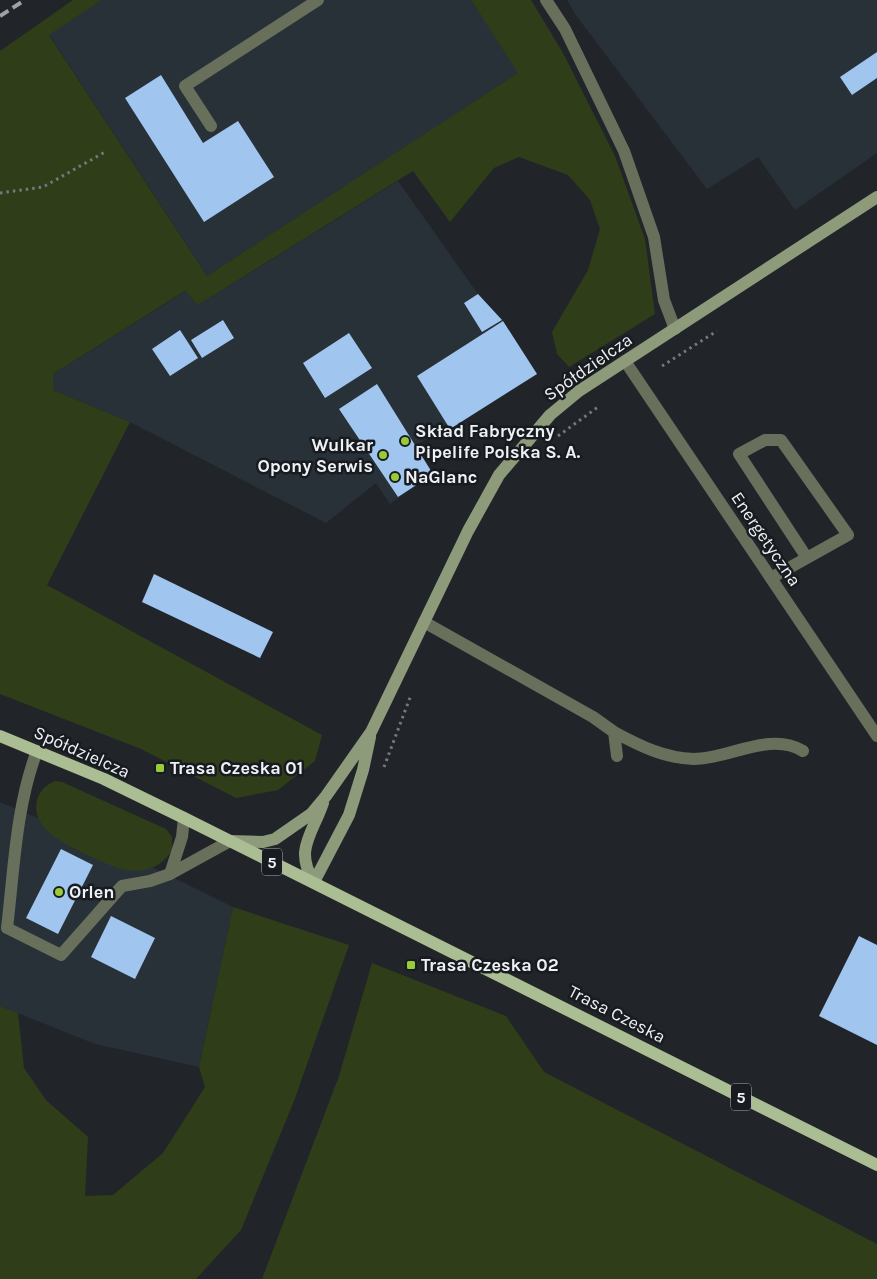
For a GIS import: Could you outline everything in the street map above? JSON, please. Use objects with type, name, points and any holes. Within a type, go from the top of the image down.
[{"type":"main road","name":"Spółdzielcza","points":[[0,736],[104,779],[314,882]]},
{"type":"main road","name":"Trasa Czeska","points":[[314,882],[877,1165]]},
{"type":"street","points":[[210,126],[185,86],[318,0]]},
{"type":"street","points":[[546,0],[565,29],[624,151],[654,238],[664,300],[675,329]]},
{"type":"street","name":"Spółdzielcza","points":[[230,841],[263,842],[275,839],[310,814],[326,796],[371,732],[468,531],[499,475],[550,415],[579,391],[877,197]]},
{"type":"street","name":"Energetyczna","points":[[625,361],[877,736]]},
{"type":"street","points":[[771,578],[848,535],[780,440],[765,440],[739,454],[806,558]]},
{"type":"street","points":[[424,622],[593,717],[614,732],[649,751],[694,759],[718,756],[742,748],[775,745],[793,745],[803,751]]},
{"type":"street","name":"Spółdzielcza","points":[[326,796],[304,852],[306,870],[314,882],[349,815],[363,770],[371,732]]},
{"type":"street","points":[[614,732],[618,756]]},
{"type":"street","points":[[37,750],[24,798],[7,928],[61,954],[122,886],[150,881],[170,874],[230,841]]},
{"type":"street","points":[[170,874],[182,837],[184,818]]},
{"type":"path","points":[[0,193],[43,187],[105,152]]},
{"type":"path","points":[[662,366],[717,331]]},
{"type":"path","points":[[550,442],[598,407]]},
{"type":"path","points":[[381,774],[413,688]]},
{"type":"shaded area","points":[[102,0],[471,0],[519,73],[207,276],[49,34]]},
{"type":"shaded area","points":[[567,0],[877,0],[877,153],[795,210],[758,157],[707,189],[575,14]]},
{"type":"shaded area","points":[[398,181],[478,294],[503,321],[537,374],[450,429],[447,424],[416,446],[433,474],[390,504],[376,483],[326,523],[130,422],[53,390],[53,374],[186,291],[198,305]]},
{"type":"shaded area","points":[[0,802],[144,863],[233,907],[199,1067],[95,1044],[0,1006]]},
{"type":"green space","points":[[73,0],[102,0],[49,35],[207,276],[518,73],[471,0],[531,0],[563,53],[615,156],[645,239],[655,314],[569,367],[557,354],[552,332],[588,270],[600,229],[590,200],[568,175],[519,157],[494,168],[450,222],[413,171],[198,305],[185,291],[53,374],[53,390],[130,422],[47,585],[322,735],[315,761],[278,790],[236,798],[141,749],[0,694],[0,51]]},
{"type":"green space","points":[[55,781],[62,782],[166,829],[172,837],[172,851],[153,868],[132,871],[110,865],[61,841],[45,828],[39,820],[36,811],[40,793],[46,786]]},
{"type":"green space","points":[[233,907],[349,945],[294,1101],[241,1230],[196,1279],[0,1279],[0,1006],[18,1013],[24,1068],[46,1100],[88,1137],[85,1196],[113,1195],[163,1153],[205,1087],[199,1067]]},
{"type":"green space","points":[[372,963],[506,1016],[544,1072],[877,1244],[877,1279],[262,1279],[339,1076]]},
{"type":"building","points":[[877,52],[877,78],[852,95],[840,77]]},
{"type":"building","points":[[161,75],[203,143],[238,121],[274,177],[204,222],[125,98]]},
{"type":"building","points":[[478,294],[502,320],[482,332],[464,303]]},
{"type":"building","points":[[223,320],[234,338],[202,358],[191,340]]},
{"type":"building","points":[[503,321],[537,374],[450,429],[417,376]]},
{"type":"building","points":[[180,330],[198,358],[170,376],[152,349]]},
{"type":"building","points":[[349,333],[372,368],[325,398],[303,363]]},
{"type":"building","points":[[377,384],[433,474],[398,497],[339,409]]},
{"type":"building","points":[[154,574],[273,632],[260,658],[142,602]]},
{"type":"building","points":[[61,849],[93,865],[58,934],[26,918]]},
{"type":"building","points":[[111,916],[155,938],[135,979],[91,957]]},
{"type":"building","points":[[859,936],[877,945],[877,1045],[819,1016]]},
{"type":"railway","points":[[0,16],[25,0]]},
{"type":"place","name":"Skład Fabryczny Pipelife Polska S. A.","points":[[405,441]]},
{"type":"place","name":"Wulkar Opony Serwis","points":[[383,455]]},
{"type":"place","name":"NaGlanc","points":[[395,477]]},
{"type":"place","name":"Trasa Czeska 01","points":[[160,768]]},
{"type":"place","name":"Orlen","points":[[59,892]]},
{"type":"place","name":"Trasa Czeska 02","points":[[411,965]]}]
